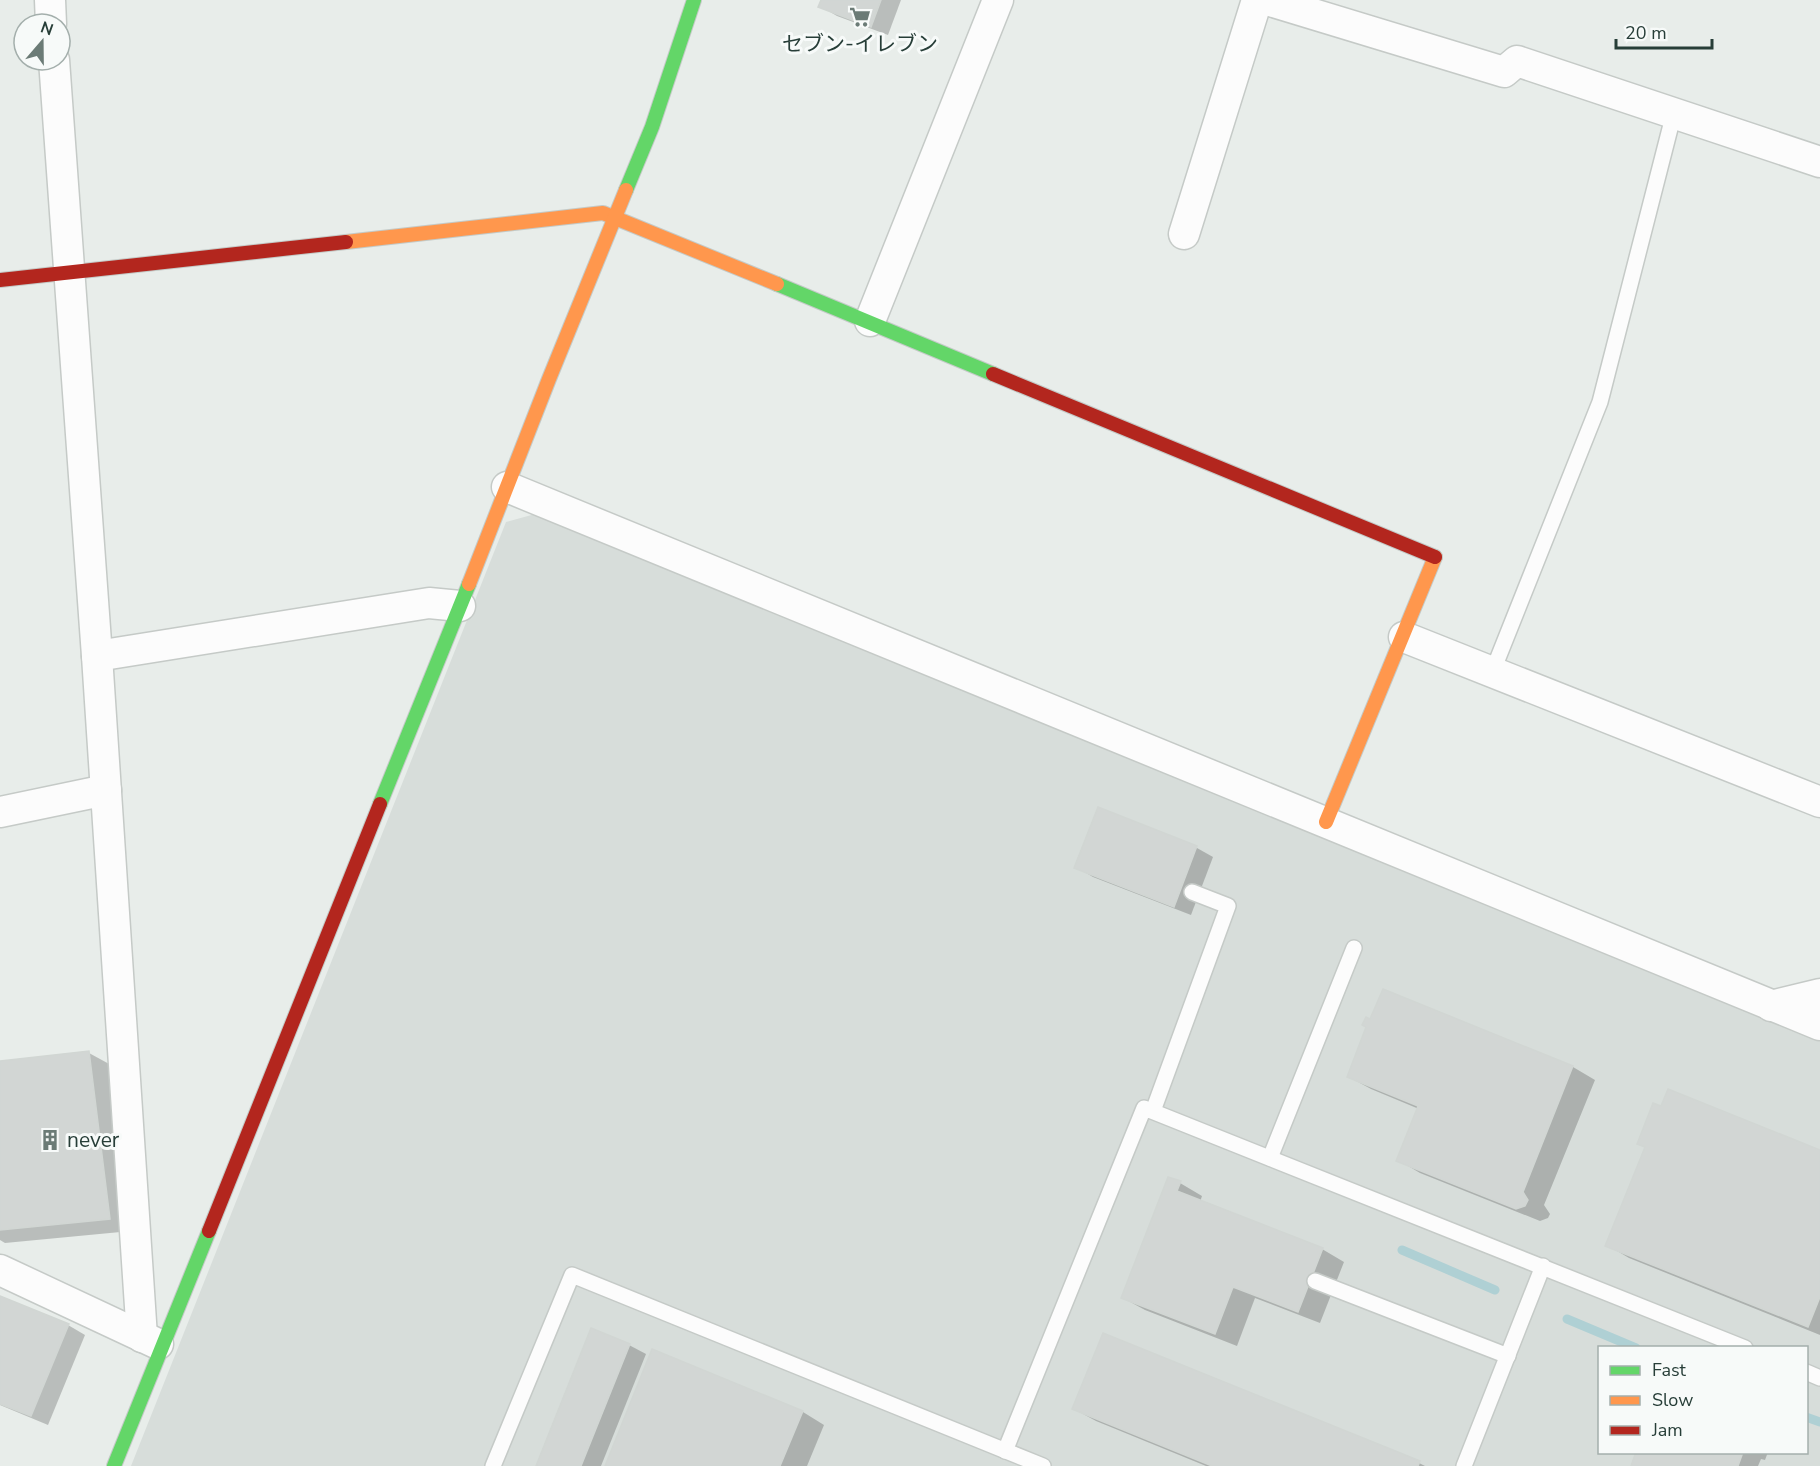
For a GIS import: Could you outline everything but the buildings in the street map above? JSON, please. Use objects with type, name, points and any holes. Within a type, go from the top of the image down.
[{"type":"street","points":[[114,1466],[152,1342],[460,606],[652,127],[694,0]]},
{"type":"street","points":[[870,321],[998,0]]},
{"type":"street","points":[[1184,234],[1257,0]]},
{"type":"street","points":[[1267,0],[1504,72],[1517,61],[1820,162]]},
{"type":"street","points":[[55,72],[106,790],[152,1342]]},
{"type":"street","points":[[0,280],[603,213],[870,321],[1435,557],[1326,822]]},
{"type":"street","points":[[507,486],[1820,1025]]},
{"type":"street","points":[[97,656],[429,603],[460,606]]},
{"type":"street","points":[[1404,636],[1820,802]]},
{"type":"street","points":[[0,812],[106,790]]},
{"type":"street","points":[[1771,1006],[1820,994]]},
{"type":"street","points":[[0,1270],[152,1342]]},
{"type":"lane","points":[[1492,673],[1600,402],[1674,113]]},
{"type":"lane","points":[[1153,1111],[1228,906],[1192,892]]},
{"type":"lane","points":[[1270,1158],[1354,948]]},
{"type":"lane","points":[[1005,1451],[1144,1108],[1743,1346]]},
{"type":"lane","points":[[1464,1466],[1543,1266]]},
{"type":"lane","points":[[493,1466],[572,1275],[1043,1466]]},
{"type":"lane","points":[[1316,1281],[1508,1356]]},
{"type":"shaded area","points":[[535,514],[1820,1041],[1820,1466],[131,1466],[506,522]]},
{"type":"waterway","points":[[1402,1250],[1495,1290]]},
{"type":"waterway","points":[[1567,1319],[1631,1346]]},
{"type":"waterway","points":[[1808,1418],[1820,1422]]},
{"type":"traffic: fast","points":[[626,190],[652,127],[694,0]]},
{"type":"traffic: fast","points":[[777,284],[993,374]]},
{"type":"traffic: fast","points":[[380,804],[469,584]]},
{"type":"traffic: fast","points":[[114,1466],[209,1231]]},
{"type":"traffic: slow","points":[[469,584],[626,190]]},
{"type":"traffic: slow","points":[[346,242],[603,213],[777,284]]},
{"type":"traffic: slow","points":[[1326,822],[1435,557]]},
{"type":"traffic: jam","points":[[0,280],[346,242]]},
{"type":"traffic: jam","points":[[993,374],[1435,557]]},
{"type":"traffic: jam","points":[[209,1231],[380,804]]},
{"type":"place","name":"セブン-イレブン","points":[[860,17]]},
{"type":"place","name":"never","points":[[50,1140]]}]
